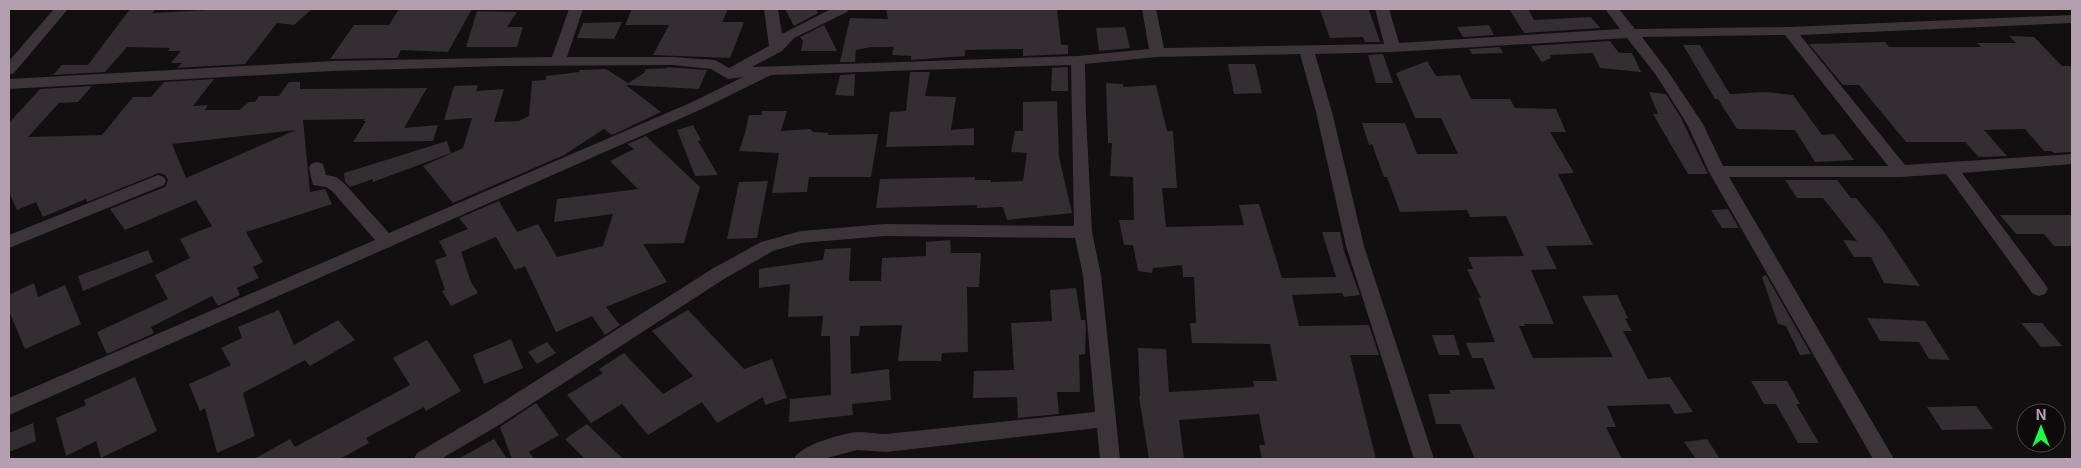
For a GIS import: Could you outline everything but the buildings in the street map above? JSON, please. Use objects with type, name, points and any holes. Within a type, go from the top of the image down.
[{"type":"street","points":[[9,70],[61,9]]},
{"type":"street","points":[[558,62],[576,9]]},
{"type":"street","points":[[771,9],[777,48]]},
{"type":"street","points":[[728,74],[777,48],[789,35],[842,9]]},
{"type":"street","points":[[1149,9],[1157,53]]},
{"type":"street","points":[[1382,9],[1394,48]]},
{"type":"street","points":[[1612,9],[1662,73],[1695,124],[1717,172],[1884,459]]},
{"type":"street","points":[[9,84],[333,66],[558,62],[674,61],[715,65],[728,74],[1078,60],[1157,53],[1394,48],[1630,34],[1788,31],[2072,19]]},
{"type":"street","points":[[1788,31],[1902,170]]},
{"type":"street","points":[[1306,50],[1324,112],[1355,246],[1424,459]]},
{"type":"street","points":[[1078,60],[1078,116],[1083,232],[1092,275],[1110,459]]},
{"type":"street","points":[[9,407],[696,106],[768,71]]},
{"type":"street","points":[[1717,172],[1979,168],[2072,159]]},
{"type":"street","points":[[317,168],[319,181],[330,181],[338,187],[386,241]]},
{"type":"street","points":[[1949,168],[2039,288]]},
{"type":"street","points":[[9,242],[158,181]]},
{"type":"street","points":[[424,459],[492,419],[718,274],[767,246],[801,237],[885,230],[1083,232]]},
{"type":"street","points":[[804,459],[822,450],[857,441],[886,443],[1105,419]]}]
